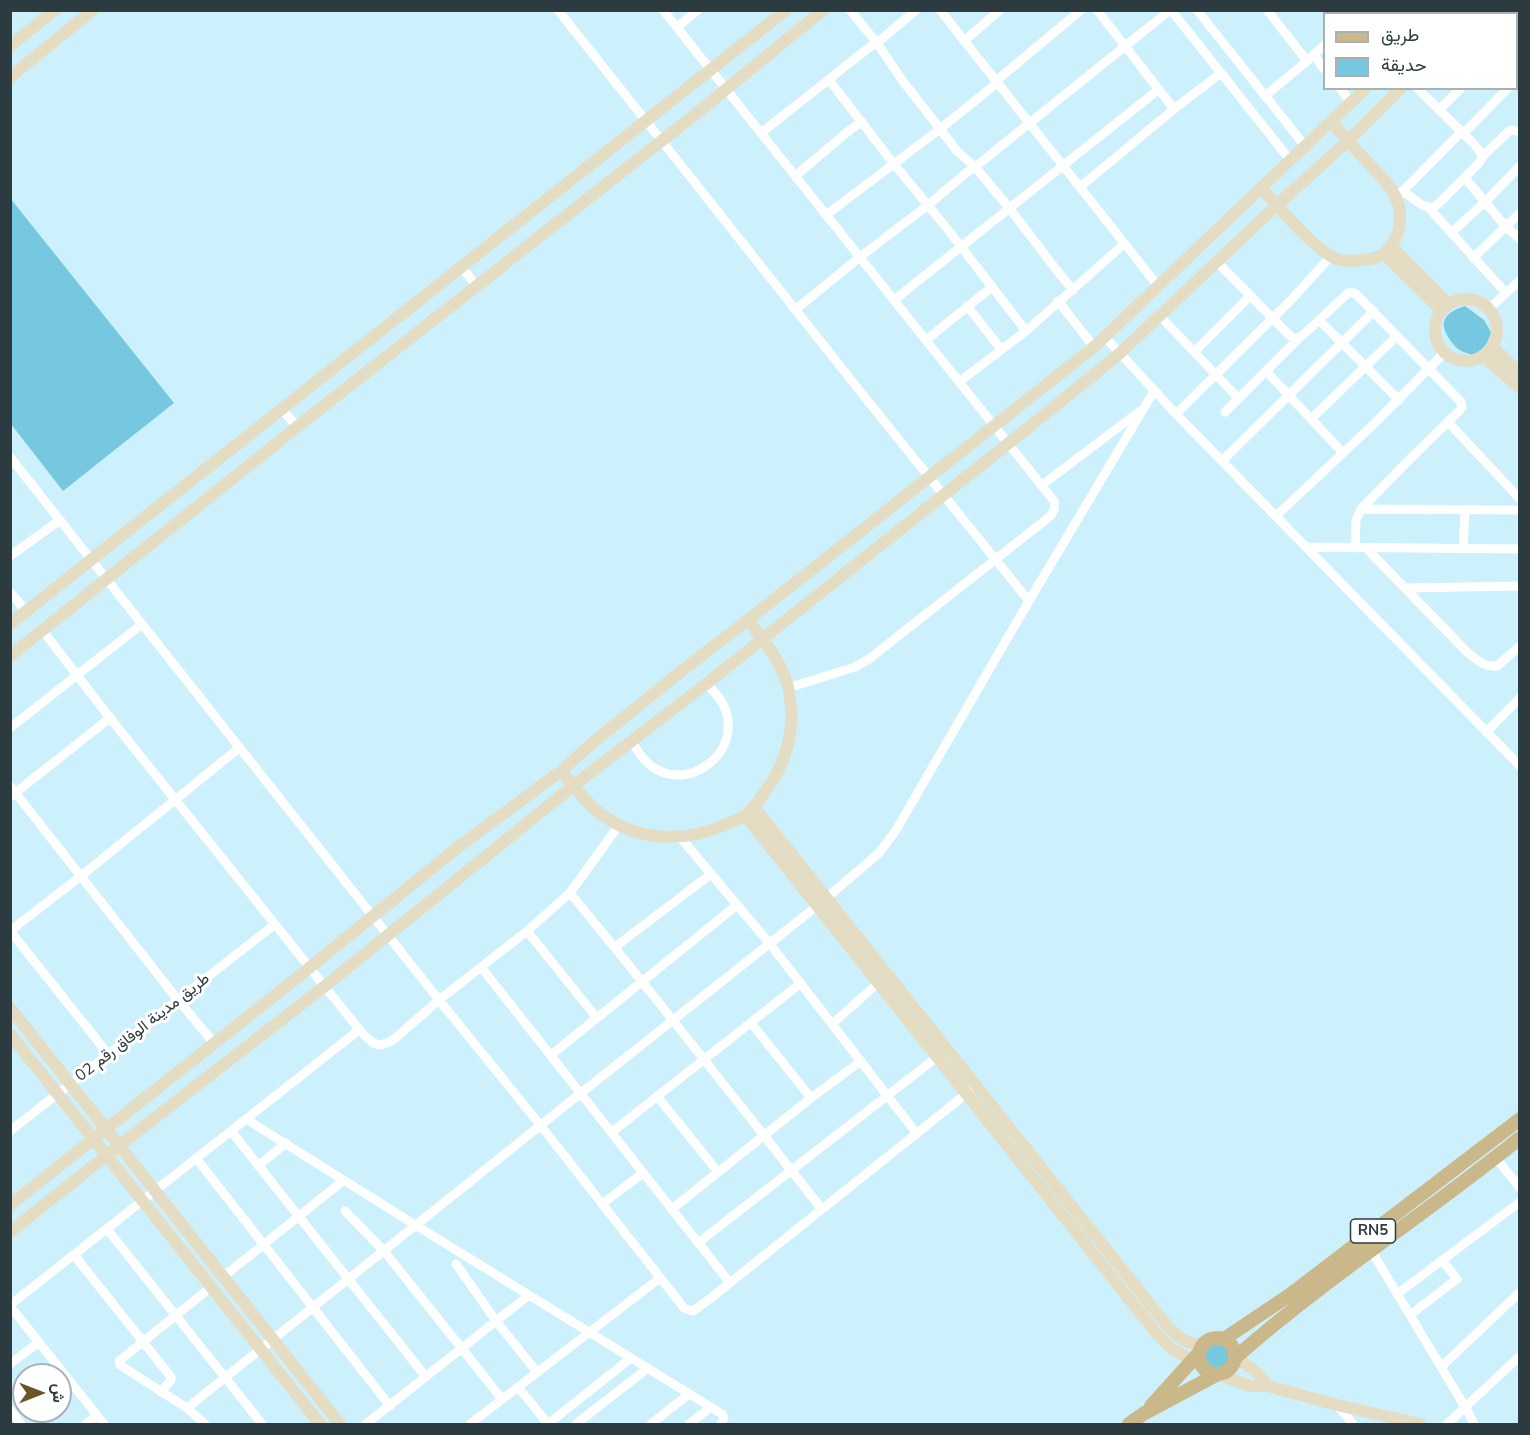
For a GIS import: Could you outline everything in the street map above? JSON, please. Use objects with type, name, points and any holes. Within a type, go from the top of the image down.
[{"type":"main road","name":"RN5","points":[[1130,1425],[1143,1414],[1213,1338],[1224,1339],[1291,1294],[1520,1119]]},
{"type":"main road","name":"RN5","points":[[1143,1414],[1230,1370],[1236,1358],[1288,1313],[1520,1138]]},
{"type":"main road","points":[[1224,1339],[1233,1346],[1236,1358]]},
{"type":"main road","points":[[1199,1355],[1209,1373],[1218,1375]]},
{"type":"street","points":[[10,46],[55,10]]},
{"type":"street","points":[[12,72],[93,10]]},
{"type":"street","points":[[558,10],[795,310],[1029,600]]},
{"type":"street","points":[[663,10],[994,425],[1055,505],[1053,513],[1048,518],[862,663],[788,688]]},
{"type":"street","points":[[677,27],[698,10]]},
{"type":"street","points":[[10,624],[786,10]]},
{"type":"street","points":[[10,656],[823,10]]},
{"type":"street","points":[[850,10],[957,151],[975,167],[1073,290]]},
{"type":"street","points":[[761,133],[916,10]]},
{"type":"street","points":[[940,10],[1158,286]]},
{"type":"street","points":[[964,41],[1000,10]]},
{"type":"street","points":[[826,215],[940,129],[1081,10]]},
{"type":"street","points":[[1097,10],[1174,110]]},
{"type":"street","points":[[795,310],[1170,10],[1290,160]]},
{"type":"street","points":[[1197,10],[1305,146]]},
{"type":"street","points":[[1267,10],[1310,58],[1323,68]]},
{"type":"street","points":[[1265,96],[1323,46]]},
{"type":"street","points":[[1080,187],[1221,73]]},
{"type":"street","points":[[829,80],[1026,331]]},
{"type":"street","points":[[894,300],[1158,90]]},
{"type":"street","points":[[1341,90],[1351,103]]},
{"type":"street","points":[[10,1205],[310,968],[457,848],[561,771],[675,676],[1105,338],[1364,90]]},
{"type":"street","points":[[10,1232],[325,986],[573,786],[945,495],[1119,354],[1348,141],[1399,90]]},
{"type":"street","points":[[1419,90],[1483,156]]},
{"type":"street","points":[[1439,110],[1459,90]]},
{"type":"street","points":[[1398,192],[1506,90]]},
{"type":"street","points":[[795,176],[862,122]]},
{"type":"street","points":[[1261,188],[1305,235],[1331,256],[1344,261],[1368,260],[1388,250],[1399,229],[1398,192],[1331,122]]},
{"type":"street","points":[[1398,192],[1405,192],[1418,203],[1434,207],[1504,135],[1518,129]]},
{"type":"street","points":[[1451,233],[1520,166]]},
{"type":"street","points":[[1464,178],[1520,239]]},
{"type":"street","points":[[1428,207],[1506,293]]},
{"type":"street","points":[[1473,258],[1520,213]]},
{"type":"street","points":[[959,382],[1026,331],[1124,244]]},
{"type":"street","points":[[1388,250],[1445,307]]},
{"type":"street","points":[[1176,414],[1273,318],[1331,256]]},
{"type":"street","points":[[1217,262],[1292,337],[1299,338]]},
{"type":"street","points":[[462,267],[476,286]]},
{"type":"street","points":[[1489,309],[1520,280]]},
{"type":"street","points":[[926,340],[992,287]]},
{"type":"street","points":[[1225,412],[1299,338],[1350,292],[1355,293],[1374,311],[1462,404],[1460,410],[1361,509],[1356,520],[1355,548]]},
{"type":"street","points":[[1194,352],[1250,296]]},
{"type":"street","points":[[1465,299],[1482,303],[1489,309],[1495,318],[1497,327],[1496,338],[1488,351],[1474,360],[1463,361],[1444,353],[1436,337],[1435,328],[1437,318],[1445,307],[1456,300],[1465,299]]},
{"type":"street","points":[[1058,302],[1094,347]]},
{"type":"street","points":[[967,306],[1001,349]]},
{"type":"street","points":[[1222,461],[1374,311]]},
{"type":"street","points":[[1160,316],[1239,399]]},
{"type":"street","points":[[1319,320],[1399,400]]},
{"type":"street","points":[[1311,419],[1397,336]]},
{"type":"street","points":[[1105,338],[1176,414],[1520,766]]},
{"type":"street","points":[[1488,351],[1520,373]]},
{"type":"street","points":[[1488,351],[1520,388]]},
{"type":"street","points":[[1276,516],[1399,400],[1444,353]]},
{"type":"street","points":[[1266,371],[1344,453]]},
{"type":"street","points":[[188,1408],[822,902],[866,865],[887,843],[1154,391]]},
{"type":"street","points":[[1041,485],[1144,408]]},
{"type":"street","points":[[282,409],[297,427]]},
{"type":"street","points":[[1448,422],[1520,499]]},
{"type":"street","points":[[10,457],[682,1306],[690,1311],[711,1298],[971,1090]]},
{"type":"street","points":[[1361,509],[1520,510]]},
{"type":"street","points":[[1463,549],[1465,510]]},
{"type":"street","points":[[10,556],[60,520]]},
{"type":"street","points":[[1306,548],[1520,549]]},
{"type":"street","points":[[1366,548],[1468,653],[1484,664],[1497,666],[1520,646]]},
{"type":"street","points":[[1406,588],[1520,586]]},
{"type":"street","points":[[10,592],[26,611]]},
{"type":"street","points":[[561,771],[594,808],[619,825],[648,835],[680,837],[711,831],[750,811],[770,786],[780,768],[787,749],[791,709],[782,670],[774,654],[748,620]]},
{"type":"street","points":[[10,728],[142,624]]},
{"type":"street","points":[[43,631],[274,925],[359,1030],[373,1043],[379,1045],[393,1040],[570,893],[619,825]]},
{"type":"street","points":[[632,741],[637,752],[645,761],[665,773],[688,774],[709,765],[723,747],[728,724],[722,701],[706,684]]},
{"type":"street","points":[[1486,732],[1520,698]]},
{"type":"street","points":[[110,718],[12,792],[214,1043]]},
{"type":"street","points":[[109,1055],[11,931],[239,747]]},
{"type":"street","points":[[750,811],[971,1090],[1157,1334],[1172,1349],[1199,1355],[1196,1344],[1188,1343],[1168,1327],[971,1090],[938,1058],[878,983],[822,902]]},
{"type":"street","points":[[680,837],[770,944],[917,1134]]},
{"type":"street","points":[[615,947],[711,874]]},
{"type":"street","points":[[570,893],[643,981],[821,1208]]},
{"type":"street","points":[[550,1055],[737,905]]},
{"type":"street","name":"طريق مدينة الوفاق رقم 02","points":[[10,1131],[274,925]]},
{"type":"street","points":[[527,931],[596,1017]]},
{"type":"street","points":[[481,967],[730,1282]]},
{"type":"street","points":[[612,1132],[801,983]]},
{"type":"street","points":[[832,1024],[878,983]]},
{"type":"street","points":[[10,1008],[340,1425]]},
{"type":"street","points":[[751,1023],[811,1098]]},
{"type":"street","points":[[104,1425],[10,1306],[359,1030]]},
{"type":"street","points":[[10,1034],[320,1425]]},
{"type":"street","points":[[698,1243],[938,1058]]},
{"type":"street","points":[[672,1209],[861,1061]]},
{"type":"street","points":[[657,1096],[718,1172]]},
{"type":"street","points":[[246,1119],[711,1407],[724,1416],[721,1425]]},
{"type":"street","points":[[231,1131],[426,1377]]},
{"type":"street","points":[[258,1166],[286,1143]]},
{"type":"street","points":[[1495,1157],[1520,1188]]},
{"type":"street","points":[[196,1158],[390,1406]]},
{"type":"street","points":[[602,1204],[643,1173]]},
{"type":"street","points":[[223,1277],[344,1180]]},
{"type":"street","points":[[1397,1294],[1518,1205]]},
{"type":"street","points":[[345,1211],[384,1251],[502,1399]]},
{"type":"street","points":[[107,1229],[262,1425]]},
{"type":"street","points":[[1371,1250],[1474,1425]]},
{"type":"street","points":[[74,1255],[171,1377],[161,1392]]},
{"type":"street","points":[[1410,1316],[1457,1279],[1442,1260]]},
{"type":"street","points":[[456,1264],[496,1321],[537,1372]]},
{"type":"street","points":[[470,1425],[660,1278]]},
{"type":"street","points":[[205,1425],[188,1408],[119,1363],[120,1359],[211,1287]]},
{"type":"street","points":[[1441,1367],[1520,1292]]},
{"type":"street","points":[[366,1425],[529,1295]]},
{"type":"street","points":[[10,1364],[39,1342]]},
{"type":"street","points":[[518,1387],[548,1424],[631,1358]]},
{"type":"street","points":[[1236,1358],[1250,1365],[1268,1386]]},
{"type":"street","points":[[1448,1425],[1518,1359]]},
{"type":"street","points":[[576,1425],[648,1368]]},
{"type":"street","points":[[1218,1375],[1250,1386],[1268,1386],[1420,1425]]},
{"type":"street","points":[[651,1425],[689,1394]]},
{"type":"street","points":[[1337,1405],[1353,1425]]},
{"type":"street","points":[[689,1425],[711,1407]]},
{"type":"street","points":[[10,1410],[21,1425]]},
{"type":"street","points":[[86,1425],[97,1415]]},
{"type":"green space","points":[[10,198],[174,403],[63,491],[11,424]]},
{"type":"green space","points":[[1465,306],[1484,320],[1491,332],[1484,346],[1472,355],[1456,347],[1444,328],[1448,315]]},
{"type":"green space","points":[[1217,1340],[1228,1345],[1233,1356],[1228,1367],[1217,1372],[1206,1367],[1201,1356],[1206,1345]]}]
